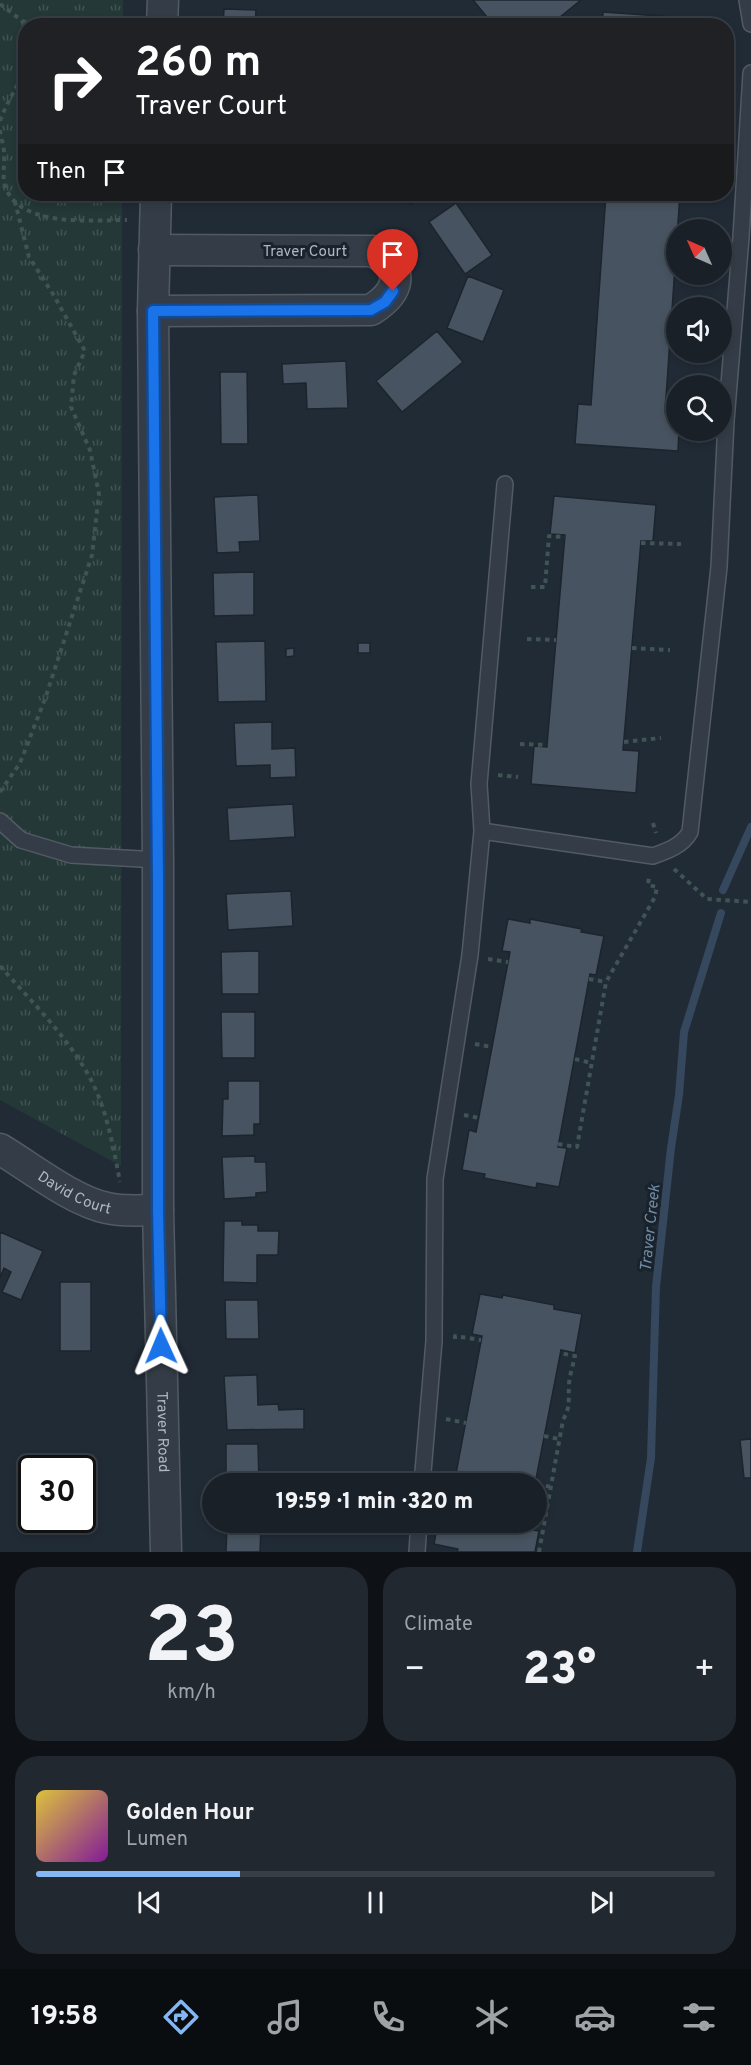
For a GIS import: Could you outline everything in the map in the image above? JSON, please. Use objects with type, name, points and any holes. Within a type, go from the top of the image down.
[{"type":"street","points":[[162,18],[163,0]]},
{"type":"street","name":"Traver Road","points":[[156,201],[153,311],[158,860],[158,1210],[166,1552]]},
{"type":"street","name":"Traver Court","points":[[153,311],[371,310],[385,302],[393,291],[397,278],[384,257],[373,250],[154,250]]},
{"type":"street","name":"David Court","points":[[0,1149],[94,1205],[122,1210],[158,1210]]},
{"type":"lane","points":[[747,0],[751,24]]},
{"type":"lane","points":[[482,831],[636,855],[657,854],[684,841],[690,832],[718,567],[751,73]]},
{"type":"lane","points":[[423,1473],[434,1341],[435,1179],[470,956],[482,831],[478,784],[504,484]]},
{"type":"lane","points":[[0,821],[21,840],[71,855],[158,860]]},
{"type":"lane","points":[[417,1552],[418,1533]]},
{"type":"path","points":[[0,4],[18,18]]},
{"type":"path","points":[[0,121],[18,84]]},
{"type":"path","points":[[0,130],[4,153],[5,185],[15,202],[29,257],[85,351],[74,375],[71,407],[90,450],[99,494],[92,555],[68,632],[20,763],[0,792]]},
{"type":"path","points":[[15,202],[39,216],[131,220]]},
{"type":"path","points":[[531,587],[545,587],[549,536],[565,537]]},
{"type":"path","points":[[641,543],[681,544]]},
{"type":"path","points":[[527,639],[556,640]]},
{"type":"path","points":[[632,648],[670,650]]},
{"type":"path","points":[[624,742],[661,738]]},
{"type":"path","points":[[520,744],[547,745]]},
{"type":"path","points":[[558,1144],[577,1147],[606,982],[655,897],[657,887],[648,885],[657,854],[653,823]]},
{"type":"path","points":[[657,854],[707,899],[751,902]]},
{"type":"path","points":[[0,966],[66,1041],[89,1077],[102,1106],[112,1138],[120,1182]]},
{"type":"path","points":[[589,979],[606,982]]},
{"type":"path","points":[[575,1059],[592,1063]]},
{"type":"path","points":[[539,1552],[559,1439],[571,1399],[568,1387],[575,1356],[560,1353]]},
{"type":"path","points":[[445,1419],[466,1423]]},
{"type":"path","points":[[544,1436],[559,1439]]},
{"type":"path","points":[[547,1486],[551,1487]]},
{"type":"green space","points":[[0,0],[123,0],[123,18],[18,18],[18,201],[122,201],[121,1166],[0,1100]]},
{"type":"building","points":[[473,0],[581,0],[559,18],[488,18]]},
{"type":"building","points":[[224,9],[256,10],[256,18],[223,18]]},
{"type":"building","points":[[603,12],[687,18],[603,18]]},
{"type":"building","points":[[606,201],[680,201],[678,219],[666,219],[666,285],[674,285],[673,297],[666,297],[666,363],[668,363],[666,375],[666,441],[678,441],[678,451],[575,444],[578,404],[591,405]]},
{"type":"building","points":[[456,203],[492,255],[465,274],[429,222]]},
{"type":"building","points":[[468,276],[504,290],[483,342],[447,328]]},
{"type":"building","points":[[437,331],[463,362],[402,412],[376,381]]},
{"type":"building","points":[[346,361],[348,408],[307,409],[306,383],[283,384],[282,364]]},
{"type":"building","points":[[220,372],[247,372],[248,444],[221,444]]},
{"type":"building","points":[[258,495],[260,541],[239,542],[240,552],[217,553],[214,497]]},
{"type":"building","points":[[554,496],[656,505],[653,541],[641,541],[623,750],[639,751],[636,793],[531,784],[534,746],[547,747],[565,535],[550,534]]},
{"type":"building","points":[[254,572],[254,615],[214,616],[213,573]]},
{"type":"building","points":[[265,641],[266,701],[218,702],[216,642]]},
{"type":"building","points":[[358,643],[370,643],[370,653],[358,653]]},
{"type":"building","points":[[294,648],[294,656],[286,657],[286,649]]},
{"type":"building","points":[[272,722],[272,749],[295,748],[296,777],[270,778],[270,765],[236,766],[234,723]]},
{"type":"building","points":[[293,804],[295,837],[229,841],[227,808]]},
{"type":"building","points":[[291,891],[293,926],[228,930],[226,894]]},
{"type":"building","points":[[508,919],[530,923],[530,919],[582,929],[581,932],[604,936],[596,975],[590,974],[558,1147],[567,1148],[559,1187],[537,1183],[536,1188],[484,1178],[485,1174],[462,1170],[469,1130],[476,1132],[510,952],[502,951]]},
{"type":"building","points":[[259,951],[259,994],[222,994],[221,952]]},
{"type":"building","points":[[221,1012],[255,1012],[255,1058],[222,1058]]},
{"type":"building","points":[[228,1081],[260,1081],[260,1124],[254,1124],[254,1135],[222,1136],[223,1099],[228,1099]]},
{"type":"building","points":[[255,1156],[255,1162],[266,1162],[267,1192],[256,1193],[256,1197],[224,1199],[222,1157]]},
{"type":"building","points":[[224,1221],[242,1221],[242,1225],[258,1225],[258,1231],[279,1231],[278,1255],[257,1255],[257,1283],[223,1282]]},
{"type":"building","points":[[0,1232],[43,1251],[21,1300],[2,1292],[11,1272],[4,1268],[0,1278]]},
{"type":"building","points":[[60,1282],[91,1282],[91,1351],[60,1351]]},
{"type":"building","points":[[480,1294],[502,1298],[503,1295],[554,1305],[554,1309],[582,1314],[575,1353],[561,1350],[537,1473],[456,1473],[482,1336],[472,1334]]},
{"type":"building","points":[[225,1300],[258,1300],[259,1339],[226,1339]]},
{"type":"building","points":[[257,1375],[258,1405],[278,1404],[279,1410],[304,1409],[304,1429],[227,1430],[224,1376]]},
{"type":"building","points":[[751,1439],[751,1478],[744,1478],[740,1440]]},
{"type":"building","points":[[226,1444],[258,1444],[259,1473],[226,1473]]},
{"type":"building","points":[[227,1533],[261,1533],[260,1552],[226,1552]]},
{"type":"building","points":[[436,1533],[539,1533],[535,1552],[457,1552],[458,1549],[434,1544]]},
{"type":"waterway","name":"Traver Creek","points":[[723,890],[751,827]]},
{"type":"waterway","name":"Traver Creek","points":[[637,1552],[651,1458],[656,1287],[679,1095],[684,1032],[721,913]]},
{"type":"route","points":[[161,1346],[158,1210],[158,882],[153,311],[371,310],[385,302],[393,291]]}]
